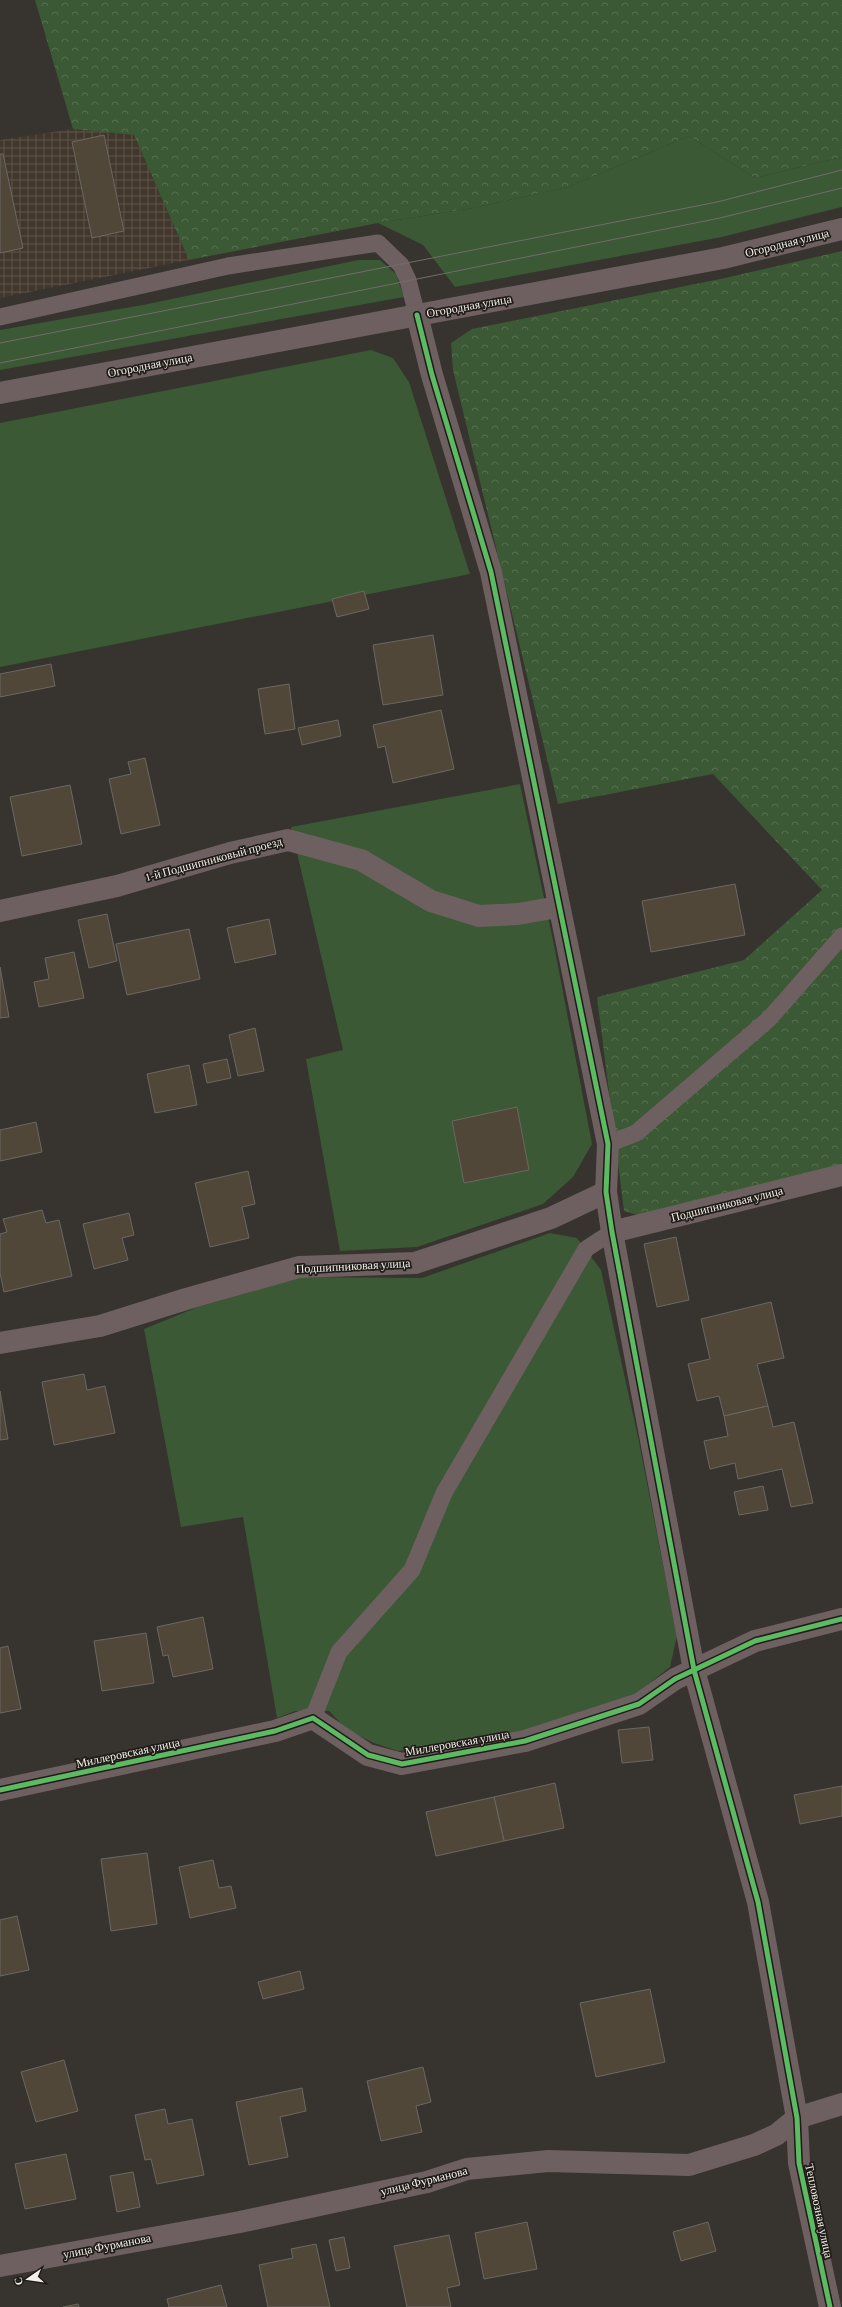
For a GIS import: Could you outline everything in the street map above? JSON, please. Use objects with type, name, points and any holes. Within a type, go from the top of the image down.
[{"type":"street","name":"Огородная улица","points":[[0,393],[723,258],[842,229]]},
{"type":"street","name":"Тепловозная улица","points":[[417,315],[432,375],[491,572],[558,907],[608,1144],[606,1192],[612,1232],[694,1670],[758,1902],[797,2118],[799,2163],[830,2307]]},
{"type":"street","name":"1-й Подшипниковый проезд","points":[[0,911],[117,886],[230,852],[288,840],[361,860],[431,901],[479,916],[518,914],[558,907]]},
{"type":"street","name":"Подшипниковая улица","points":[[612,1232],[842,1175]]},
{"type":"street","name":"Подшипниковая улица","points":[[0,1344],[100,1326],[186,1298],[299,1267],[414,1263],[551,1218],[606,1192]]},
{"type":"street","name":"Миллеровская улица","points":[[0,1790],[275,1731],[313,1718],[368,1755],[402,1764],[525,1741],[639,1704],[675,1679],[755,1641],[842,1619]]},
{"type":"street","name":"улица Фурманова","points":[[0,2266],[248,2220],[427,2182],[467,2169],[548,2161],[689,2165],[776,2135],[797,2118],[842,2104]]},
{"type":"lane","points":[[0,317],[228,266],[378,242],[401,265],[408,280],[417,315]]},
{"type":"lane","points":[[608,1144],[636,1133],[769,1019],[842,936]]},
{"type":"lane","points":[[313,1718],[339,1652],[412,1570],[444,1492],[586,1249],[612,1232]]},
{"type":"shaded area","points":[[73,129],[134,135],[189,260],[0,298],[0,140]]},
{"type":"green space","points":[[35,0],[842,0],[842,157],[755,178],[689,136],[568,187],[473,208],[378,223],[189,260],[134,135],[73,129]]},
{"type":"green space","points":[[689,136],[755,178],[842,157],[842,207],[722,237],[455,287],[423,245],[378,223],[473,208],[568,187]]},
{"type":"green space","points":[[842,251],[842,1173],[644,1217],[624,1211],[597,997],[744,960],[822,890],[713,774],[558,804],[453,370],[451,343],[472,329],[725,278]]},
{"type":"green space","points":[[358,260],[380,260],[396,274],[404,297],[0,370],[0,330],[148,304]]},
{"type":"green space","points":[[371,350],[393,358],[409,382],[470,574],[0,667],[0,423]]},
{"type":"green space","points":[[520,784],[554,945],[592,1144],[573,1177],[543,1204],[417,1247],[340,1251],[306,1059],[343,1050],[291,827]]},
{"type":"green space","points":[[550,1233],[577,1238],[601,1270],[638,1437],[677,1636],[670,1667],[636,1694],[523,1731],[439,1747],[398,1751],[374,1743],[347,1730],[329,1711],[295,1711],[277,1718],[243,1517],[181,1527],[144,1329],[195,1308],[301,1277],[422,1278]]},
{"type":"building","points":[[104,135],[124,231],[92,238],[72,142]]},
{"type":"building","points":[[0,154],[3,154],[23,248],[0,253]]},
{"type":"building","points":[[364,591],[369,609],[337,617],[332,599]]},
{"type":"building","points":[[433,635],[443,695],[383,705],[373,645]]},
{"type":"building","points":[[51,664],[55,686],[0,697],[0,674]]},
{"type":"building","points":[[289,684],[295,729],[265,734],[258,689]]},
{"type":"building","points":[[441,710],[454,769],[393,783],[385,746],[378,748],[373,725]]},
{"type":"building","points":[[338,720],[341,736],[302,745],[298,728]]},
{"type":"building","points":[[145,758],[160,825],[121,834],[109,779],[131,774],[128,762]]},
{"type":"building","points":[[70,785],[82,844],[22,856],[10,797]]},
{"type":"building","points":[[735,884],[745,935],[651,952],[642,901]]},
{"type":"building","points":[[107,914],[117,961],[89,968],[78,920]]},
{"type":"building","points":[[269,919],[276,954],[235,963],[227,928]]},
{"type":"building","points":[[189,929],[200,979],[127,995],[116,944]]},
{"type":"building","points":[[74,952],[84,998],[39,1007],[34,982],[49,979],[45,958]]},
{"type":"building","points":[[0,967],[9,1017],[0,1018]]},
{"type":"building","points":[[255,1028],[264,1071],[238,1076],[229,1035]]},
{"type":"building","points":[[227,1059],[231,1078],[207,1083],[203,1064]]},
{"type":"building","points":[[189,1065],[197,1105],[155,1113],[147,1074]]},
{"type":"building","points":[[517,1107],[529,1170],[464,1183],[452,1121]]},
{"type":"building","points":[[36,1122],[42,1152],[0,1161],[0,1130]]},
{"type":"building","points":[[248,1171],[255,1204],[242,1207],[249,1238],[210,1247],[195,1183]]},
{"type":"building","points":[[42,1210],[46,1223],[59,1220],[72,1276],[4,1292],[0,1273],[0,1234],[7,1232],[3,1219]]},
{"type":"building","points":[[129,1213],[134,1235],[122,1238],[128,1260],[94,1269],[83,1224]]},
{"type":"building","points":[[676,1237],[689,1300],[657,1307],[644,1244]]},
{"type":"building","points":[[771,1302],[784,1358],[757,1364],[768,1406],[724,1416],[719,1396],[697,1401],[688,1364],[710,1359],[701,1319]]},
{"type":"building","points":[[84,1374],[87,1390],[105,1386],[115,1433],[54,1445],[42,1382]]},
{"type":"building","points":[[0,1391],[8,1439],[0,1440]]},
{"type":"building","points":[[768,1406],[773,1427],[794,1422],[813,1503],[791,1507],[782,1469],[738,1479],[735,1463],[710,1469],[704,1441],[728,1436],[724,1416]]},
{"type":"building","points":[[763,1486],[768,1510],[739,1515],[734,1492]]},
{"type":"building","points":[[203,1617],[213,1669],[173,1677],[168,1655],[163,1656],[157,1627]]},
{"type":"building","points":[[146,1633],[154,1683],[102,1691],[94,1641]]},
{"type":"building","points":[[8,1646],[21,1709],[0,1713],[0,1648]]},
{"type":"building","points":[[649,1727],[653,1760],[622,1763],[618,1730]]},
{"type":"building","points":[[555,1783],[564,1828],[504,1841],[494,1797]]},
{"type":"building","points":[[842,1786],[842,1816],[800,1824],[794,1795]]},
{"type":"building","points":[[494,1797],[504,1841],[436,1856],[426,1812]]},
{"type":"building","points":[[147,1853],[157,1924],[111,1931],[101,1859]]},
{"type":"building","points":[[213,1860],[219,1888],[231,1886],[236,1908],[190,1918],[179,1867]]},
{"type":"building","points":[[17,1916],[29,1970],[0,1976],[0,1920]]},
{"type":"building","points":[[300,1971],[304,1989],[263,1999],[258,1982]]},
{"type":"building","points":[[650,1989],[665,2062],[596,2077],[580,2003]]},
{"type":"building","points":[[64,2060],[78,2111],[36,2122],[21,2072]]},
{"type":"building","points":[[423,2067],[431,2102],[416,2106],[422,2132],[381,2141],[367,2081]]},
{"type":"building","points":[[302,2088],[306,2111],[280,2117],[288,2157],[249,2165],[236,2102]]},
{"type":"building","points":[[165,2109],[168,2124],[192,2119],[204,2175],[157,2184],[151,2159],[145,2160],[135,2115]]},
{"type":"building","points":[[66,2154],[76,2199],[25,2209],[15,2164]]},
{"type":"building","points":[[133,2172],[140,2207],[117,2212],[110,2176]]},
{"type":"building","points":[[527,2222],[537,2269],[484,2279],[475,2233]]},
{"type":"building","points":[[708,2222],[716,2251],[681,2261],[673,2232]]},
{"type":"building","points":[[449,2235],[460,2285],[447,2288],[451,2307],[407,2307],[394,2246]]},
{"type":"building","points":[[344,2237],[350,2268],[336,2271],[329,2240]]},
{"type":"building","points":[[316,2244],[330,2307],[268,2307],[259,2265],[293,2258],[291,2249]]},
{"type":"building","points":[[221,2285],[227,2307],[169,2307],[167,2299]]},
{"type":"building","points":[[78,2304],[79,2307],[63,2307]]},
{"type":"tram line","points":[[0,343],[717,202],[842,170]]},
{"type":"tram line","points":[[0,363],[720,218],[842,188]]},
{"type":"cycle path","points":[[417,315],[432,375],[491,572],[608,1144],[606,1192],[612,1232],[694,1670],[758,1902],[797,2118],[799,2163],[830,2307]]},
{"type":"cycle path","points":[[0,1790],[275,1731],[313,1718],[368,1755],[402,1764],[525,1741],[639,1704],[675,1679],[755,1641],[842,1619]]}]
